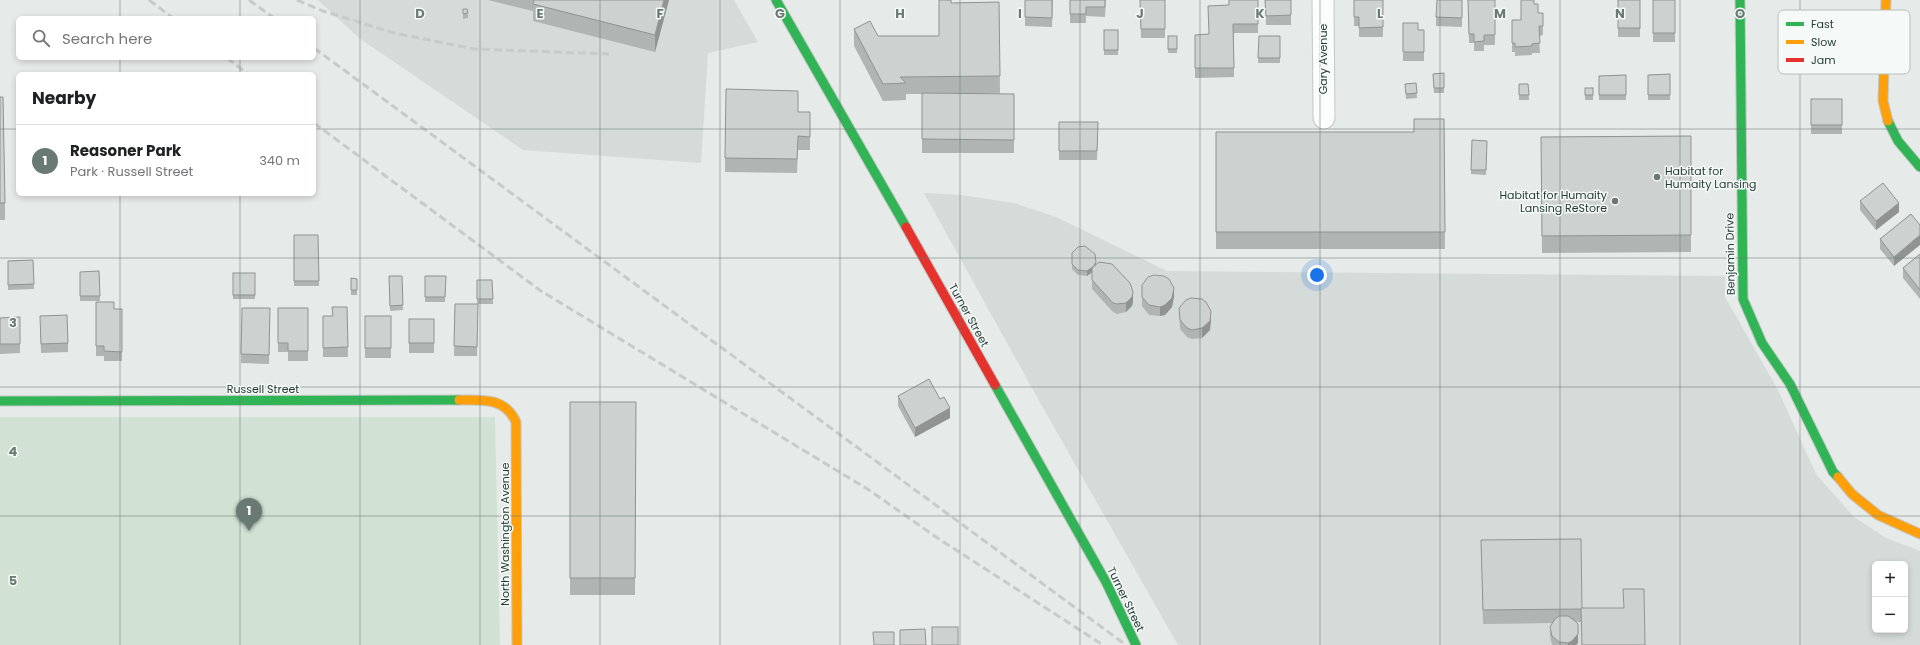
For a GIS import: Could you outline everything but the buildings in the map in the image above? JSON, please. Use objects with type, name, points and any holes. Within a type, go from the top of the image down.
[{"type":"street","name":"Turner Street","points":[[776,0],[882,184],[1106,582],[1136,645]]},
{"type":"street","name":"Gary Avenue","points":[[1323,0],[1324,118]]},
{"type":"street","name":"Benjamin Drive","points":[[1740,0],[1743,299],[1751,321],[1762,343],[1790,384],[1833,472],[1852,494],[1878,515],[1920,534]]},
{"type":"street","points":[[1886,0],[1886,10]]},
{"type":"street","points":[[1884,74],[1883,101],[1888,122],[1898,141],[1920,167]]},
{"type":"street","name":"Russell Street","points":[[0,401],[491,400],[504,405],[512,412],[516,422]]},
{"type":"street","name":"North Washington Avenue","points":[[516,422],[517,645]]},
{"type":"shaded area","points":[[318,0],[734,0],[758,42],[708,53],[701,163],[523,150],[359,38]]},
{"type":"shaded area","points":[[924,193],[961,195],[1014,203],[1056,217],[1167,271],[1725,276],[1725,297],[1778,390],[1816,474],[1854,517],[1886,538],[1920,551],[1920,645],[1178,645],[1042,406]]},
{"type":"green space","points":[[0,417],[495,417],[500,645],[0,645]]},
{"type":"railway","points":[[149,0],[170,16]]},
{"type":"railway","points":[[249,0],[271,16]]},
{"type":"railway","points":[[297,0],[323,11],[394,33],[474,49],[609,54]]},
{"type":"railway","points":[[316,49],[1126,645]]},
{"type":"railway","points":[[230,60],[245,72]]},
{"type":"railway","points":[[316,124],[541,291],[869,490],[936,537],[1103,645]]},
{"type":"traffic: fast","points":[[776,0],[906,227]]},
{"type":"traffic: fast","points":[[1740,0],[1743,299],[1762,343],[1790,384],[1833,472],[1838,477]]},
{"type":"traffic: fast","points":[[1888,121],[1898,141],[1920,167]]},
{"type":"traffic: fast","points":[[995,385],[1106,582],[1136,645]]},
{"type":"traffic: fast","points":[[0,401],[459,400]]},
{"type":"traffic: slow","points":[[1886,0],[1886,10]]},
{"type":"traffic: slow","points":[[1884,74],[1883,101],[1888,121]]},
{"type":"traffic: slow","points":[[459,400],[484,400],[499,404],[506,408],[516,422],[517,645]]},
{"type":"traffic: slow","points":[[1838,477],[1852,494],[1878,515],[1920,534]]},
{"type":"traffic: jam","points":[[906,227],[995,385]]},
{"type":"place","name":"Habitat for Humaity Lansing","points":[[1657,177]]},
{"type":"place","name":"Habitat for Humaity Lansing ReStore","points":[[1615,201]]},
{"type":"place","name":"Reasoner Park","points":[[249,531]]}]
